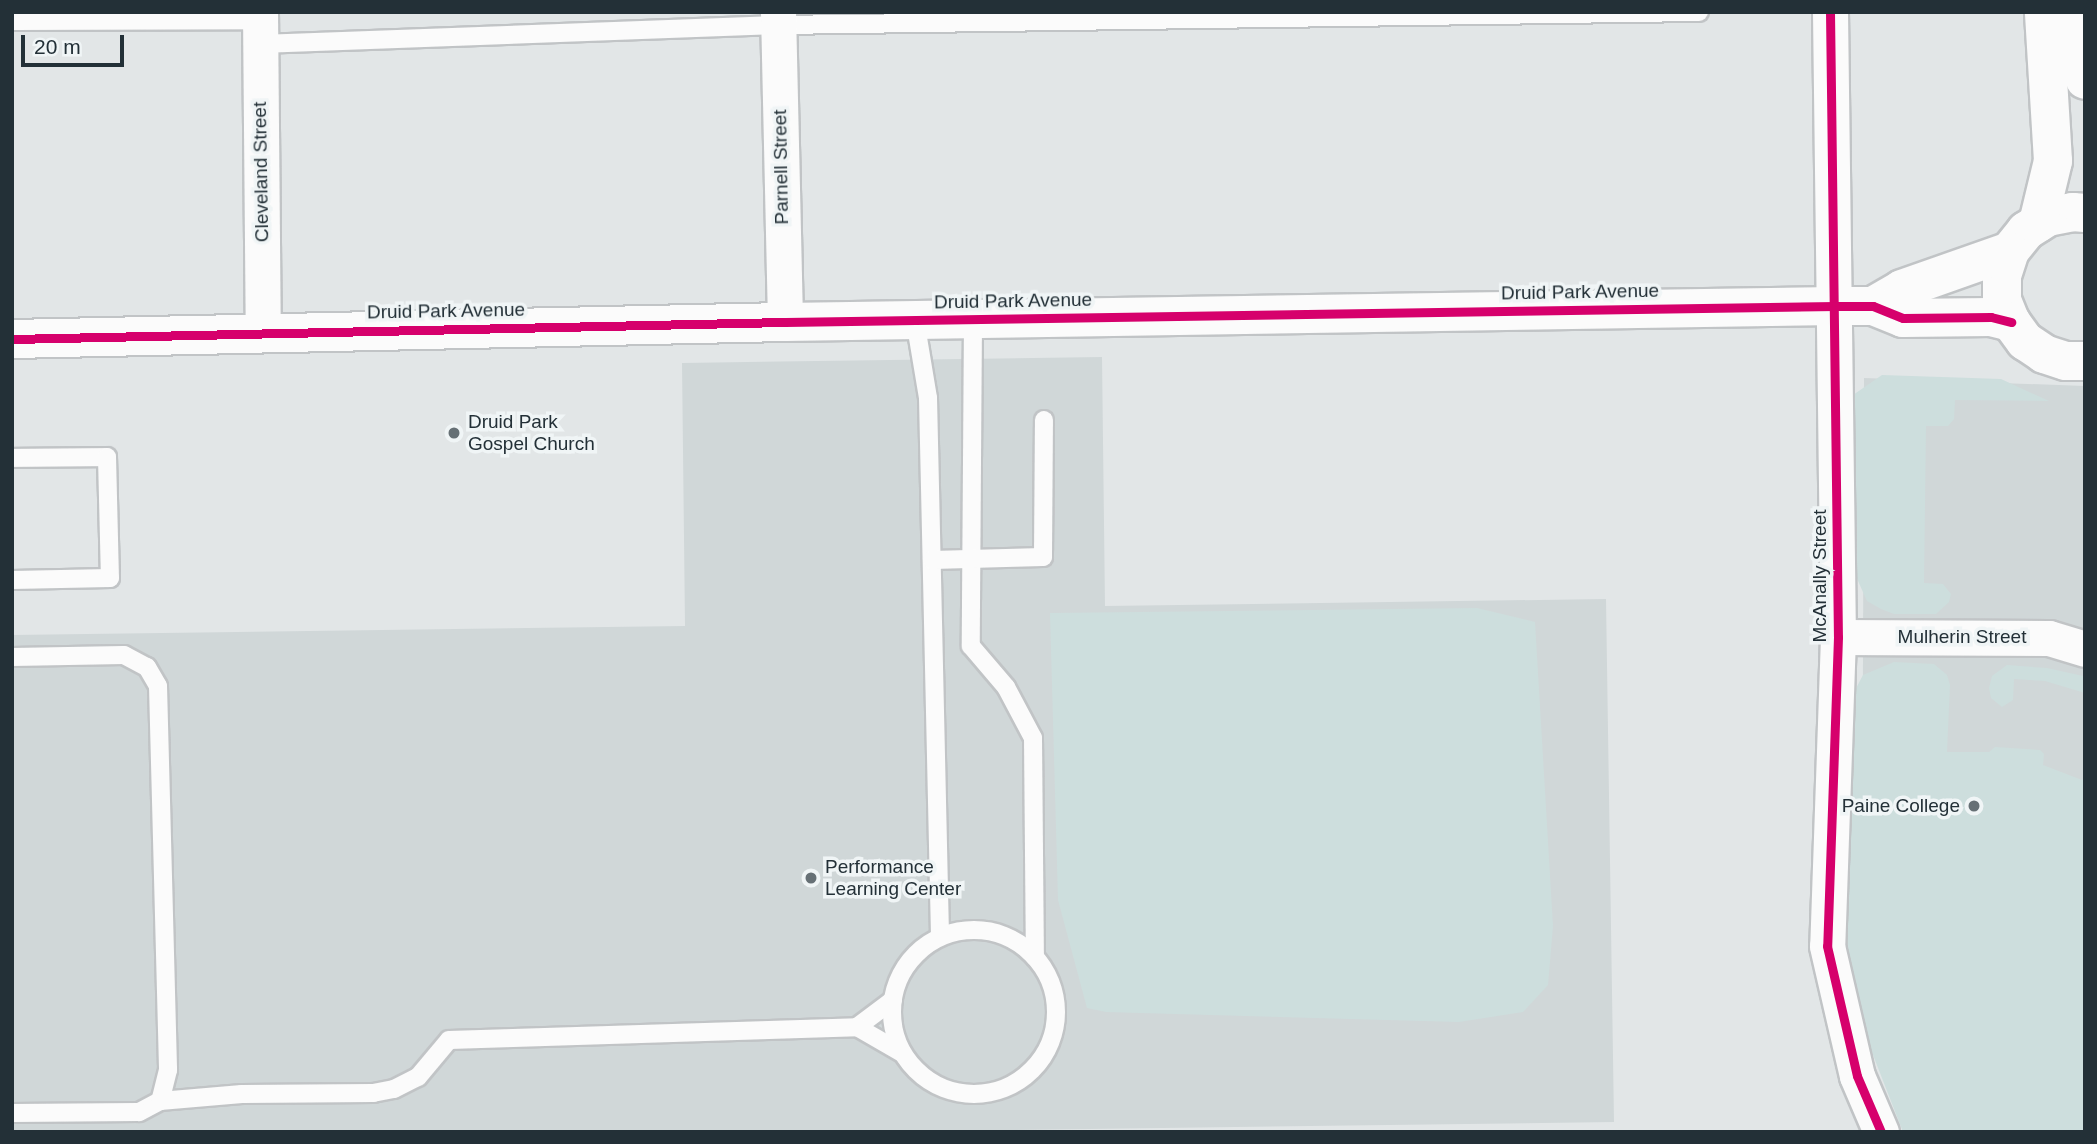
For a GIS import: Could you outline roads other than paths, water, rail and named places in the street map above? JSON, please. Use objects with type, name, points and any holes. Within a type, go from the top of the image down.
[{"type":"street","name":"McAnally Street","points":[[1830,12],[1854,306],[1827,946],[1857,1076],[1881,1132]]},
{"type":"street","points":[[2038,223],[2053,161],[2044,12]]},
{"type":"street","points":[[2079,12],[2085,80]]},
{"type":"street","name":"Parnell Street","points":[[778,19],[785,322]]},
{"type":"street","name":"Cleveland Street","points":[[260,26],[262,333]]},
{"type":"street","points":[[2085,213],[2073,212],[2048,217],[2026,230],[2010,251],[2002,275],[2003,300],[2011,323],[2025,341],[2044,355],[2066,361],[2085,361]]},
{"type":"street","name":"Druid Park Avenue","points":[[1854,306],[2010,251]]},
{"type":"street","name":"Druid Park Avenue","points":[[12,339],[785,322],[1854,306],[1903,317],[1991,317],[2011,323]]},
{"type":"street","name":"Mulherin Street","points":[[1838,637],[2049,638],[2085,649]]},
{"type":"lane","points":[[12,21],[143,16],[260,26],[1699,12]]},
{"type":"lane","points":[[973,319],[971,646],[1006,687],[1033,738],[1035,957]]},
{"type":"lane","points":[[915,320],[928,398],[940,937]]},
{"type":"lane","points":[[932,560],[1043,557],[1044,420]]},
{"type":"lane","points":[[12,458],[107,457],[110,578],[12,580]]},
{"type":"lane","points":[[12,657],[124,655],[147,667],[158,686],[168,1070],[160,1101]]},
{"type":"lane","points":[[966,930],[993,932],[1018,942],[1035,957],[1052,984],[1057,1011],[1053,1038],[1041,1062],[1021,1081],[996,1092],[982,1094],[969,1095],[942,1089],[919,1074],[902,1052],[893,1027],[893,1000],[901,974],[917,952],[940,937],[966,930]]},
{"type":"lane","points":[[858,1027],[893,1000]]},
{"type":"lane","points":[[12,1113],[139,1112],[160,1101],[242,1094],[373,1093],[394,1089],[418,1077],[449,1040],[858,1027],[902,1052]]},
{"type":"place","name":"Druid Park Gospel Church","points":[[454,433]]},
{"type":"place","name":"Paine College","points":[[1974,806]]},
{"type":"place","name":"Performance Learning Center","points":[[811,878]]}]
